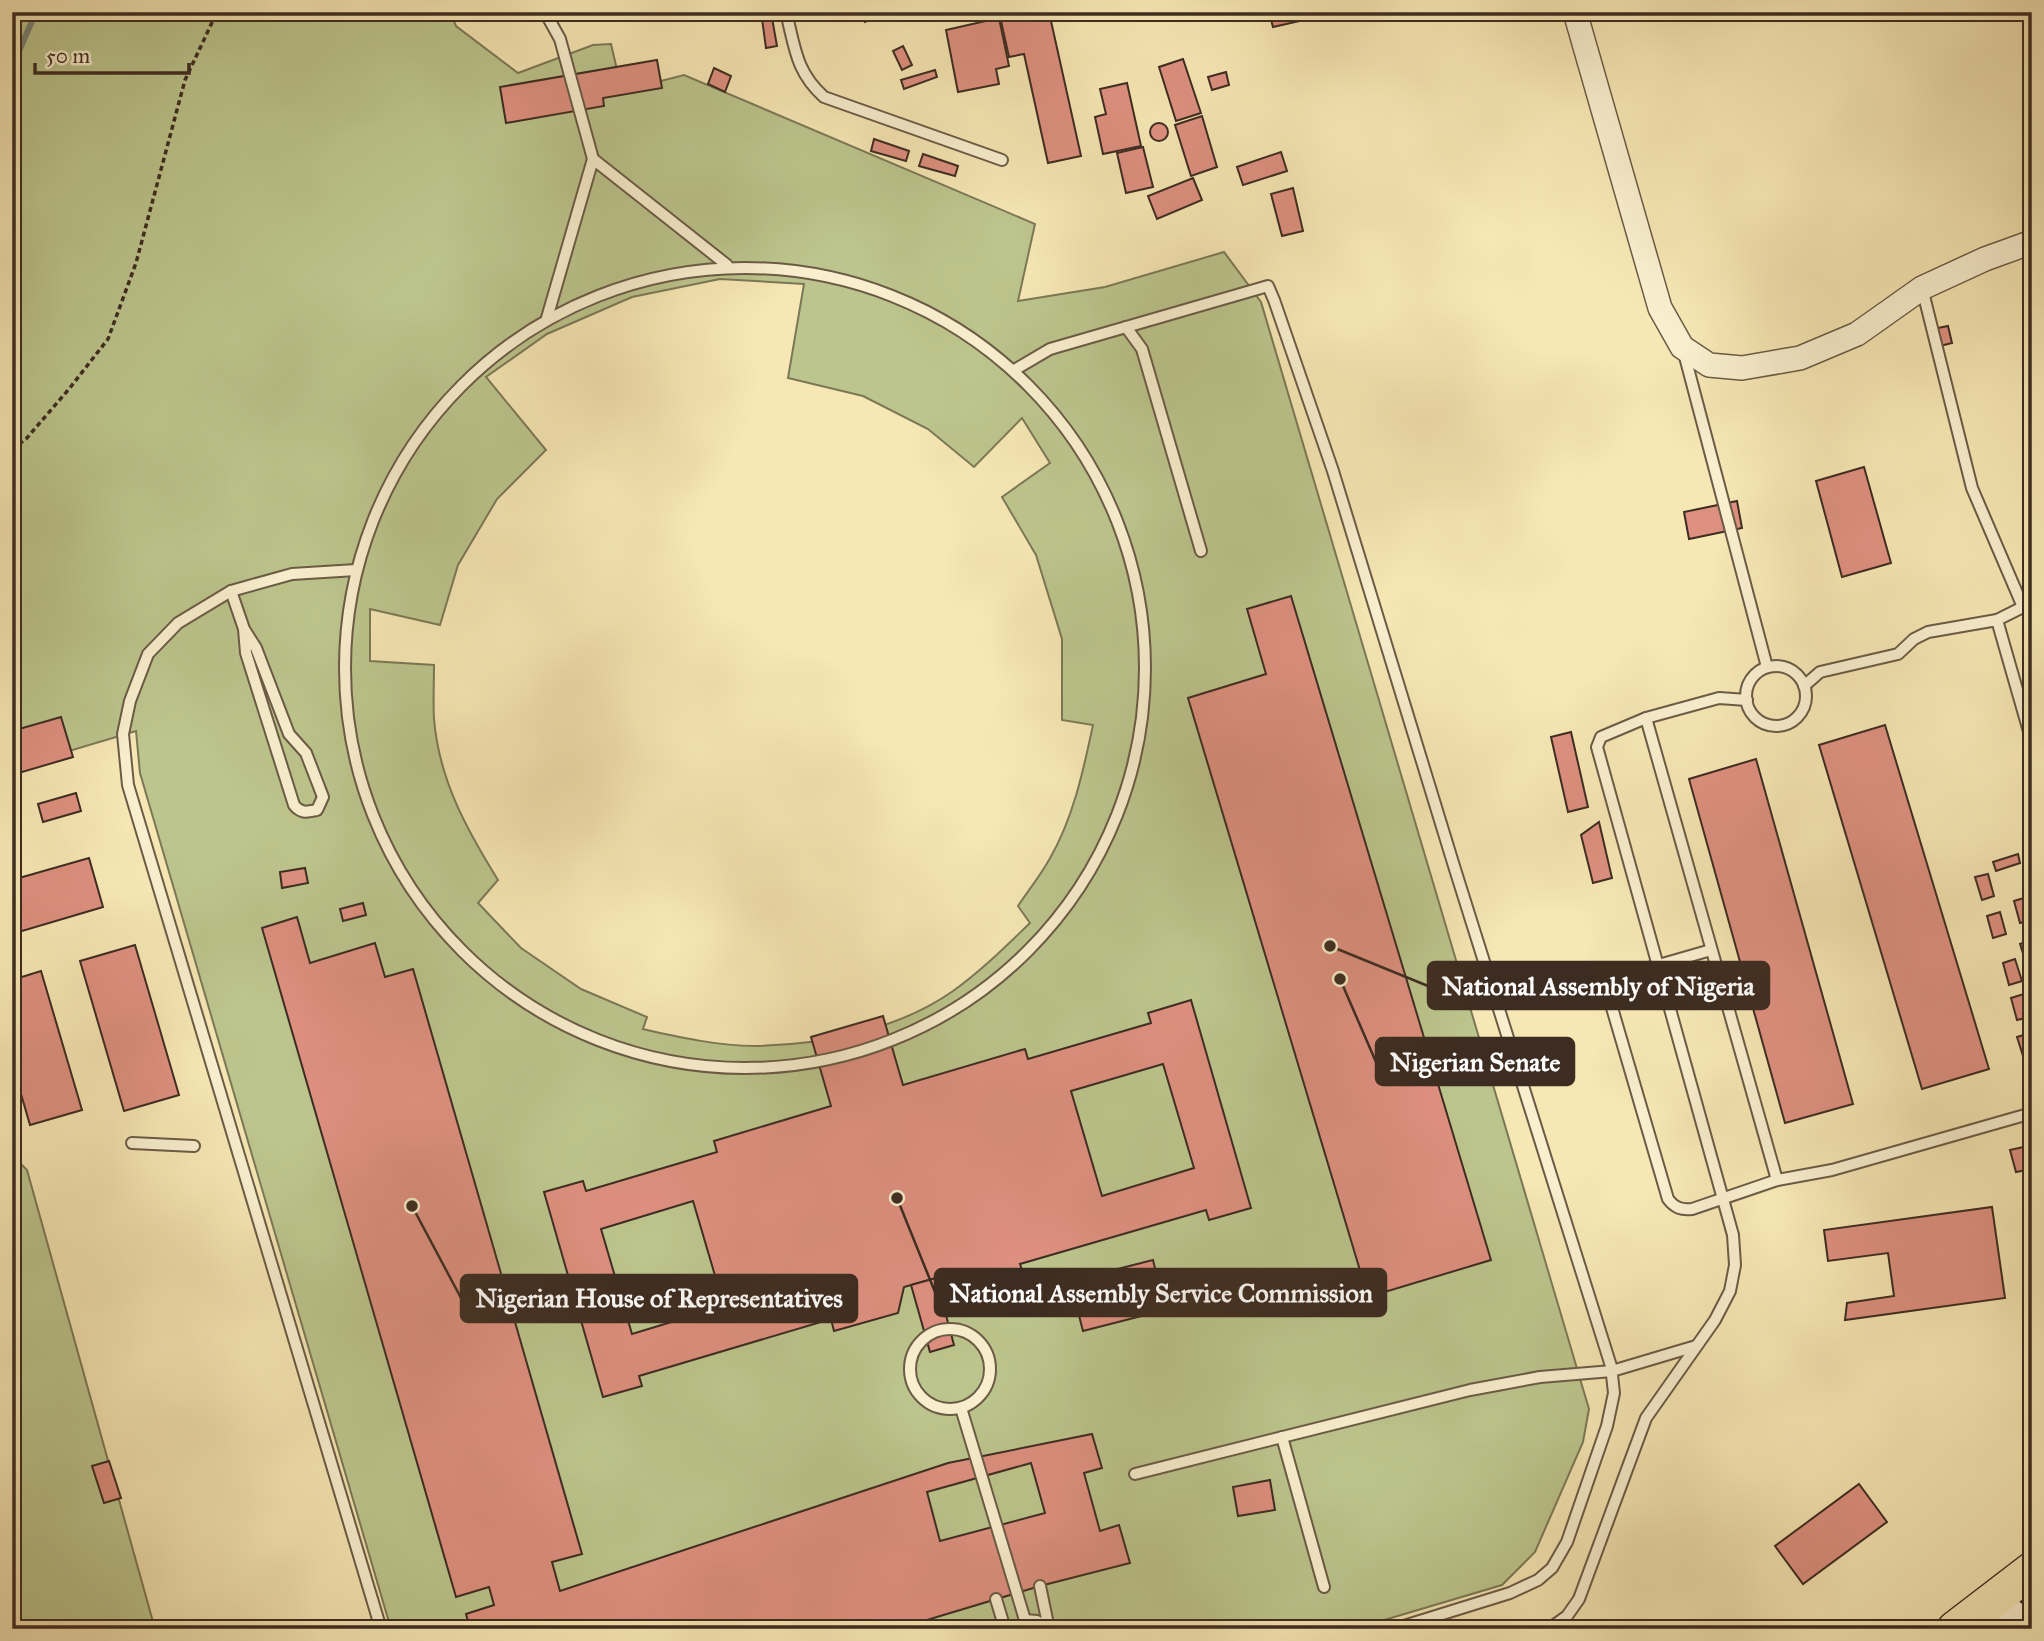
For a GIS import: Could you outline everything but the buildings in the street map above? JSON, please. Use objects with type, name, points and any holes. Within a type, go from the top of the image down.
[{"type":"main road","points":[[1955,1629],[2032,1570]]},
{"type":"main road","points":[[1992,1603],[2031,1629]]},
{"type":"street","points":[[1576,12],[1660,308],[1682,347],[1709,365],[1742,368],[1800,358],[1857,334],[1923,288],[1985,259],[2032,242]]},
{"type":"lane","points":[[545,12],[560,39],[593,159],[547,318]]},
{"type":"lane","points":[[786,12],[801,71],[809,84],[824,97],[1002,160]]},
{"type":"lane","points":[[593,159],[727,265]]},
{"type":"lane","points":[[727,265],[831,274],[930,310],[1016,369],[1096,472],[1140,594],[1143,725],[1108,838],[1104,850],[1027,956],[921,1032],[797,1070],[667,1066],[545,1020],[444,938],[375,827],[344,701],[356,570],[396,470],[461,384],[547,318],[634,281],[727,265]]},
{"type":"lane","points":[[1016,369],[1050,349],[1268,286],[1333,471],[1612,1371],[1614,1393],[1607,1426],[1566,1542],[1552,1568],[1538,1580],[1510,1593],[1394,1629]]},
{"type":"lane","points":[[1804,686],[1820,672],[1898,654],[1914,639],[1928,632],[1997,620],[2023,607],[1972,488],[1923,288]]},
{"type":"lane","points":[[1126,327],[1142,349],[1200,551]]},
{"type":"lane","points":[[1682,347],[1767,667]]},
{"type":"lane","points":[[356,570],[292,575],[231,591],[178,623],[148,654],[130,701],[123,734],[128,785],[380,1629]]},
{"type":"lane","points":[[231,591],[289,734],[306,753],[323,797],[317,810],[304,812],[294,805],[246,653],[244,628]]},
{"type":"lane","points":[[1997,620],[2032,742]]},
{"type":"lane","points":[[1777,666],[1792,670],[1800,677],[1806,696],[1798,716],[1778,726],[1757,718],[1746,700],[1751,680],[1767,667],[1777,666]]},
{"type":"lane","points":[[1549,1629],[1567,1616],[1579,1600],[1646,1418],[1715,1320],[1730,1291],[1735,1265],[1733,1235],[1597,747],[1601,737],[1646,718],[1719,698],[1746,700]]},
{"type":"lane","points":[[1646,718],[1777,1180]]},
{"type":"lane","points":[[1711,950],[1617,977],[1611,984],[1610,1000],[1668,1199],[1682,1210],[1777,1180],[1832,1170],[2032,1113]]},
{"type":"lane","points":[[132,1143],[194,1146]]},
{"type":"lane","points":[[956,1329],[969,1333],[980,1342],[987,1353],[989,1380],[983,1393],[974,1402],[961,1408],[949,1410],[925,1401],[911,1380],[910,1368],[919,1344],[929,1335],[942,1330],[956,1329]]},
{"type":"lane","points":[[1135,1474],[1469,1390],[1540,1377],[1612,1371],[1696,1346]]},
{"type":"lane","points":[[961,1408],[1021,1624],[1037,1621],[1049,1628]]},
{"type":"lane","points":[[1282,1437],[1324,1587]]},
{"type":"lane","points":[[1040,1586],[1049,1628]]},
{"type":"lane","points":[[996,1599],[1005,1629]]},
{"type":"path","points":[[12,449],[26,439],[108,339],[136,263],[185,80],[217,12]]},
{"type":"green space","points":[[12,12],[450,12],[456,26],[518,73],[593,45],[611,44],[622,91],[684,75],[1035,224],[1018,301],[1105,287],[1224,252],[1261,302],[1589,1409],[1583,1442],[1535,1552],[1502,1585],[1354,1629],[391,1629],[140,773],[136,731],[12,768]],"holes":[[[720,279],[804,284],[788,378],[863,396],[928,429],[974,467],[1022,418],[1050,463],[1002,497],[1036,555],[1062,639],[1062,720],[1093,725],[1081,778],[1065,828],[1045,866],[1018,906],[1030,923],[983,967],[931,1005],[858,1033],[780,1045],[727,1044],[643,1029],[647,1017],[581,989],[521,948],[478,903],[498,880],[465,823],[448,784],[434,719],[434,665],[370,661],[370,609],[440,625],[458,565],[497,499],[546,450],[486,377],[547,334],[632,297]]]},
{"type":"green space","points":[[12,1155],[27,1170],[155,1629],[12,1629]]},
{"type":"waterway","points":[[12,67],[36,12]]},
{"type":"place","name":"National Assembly of Nigeria","points":[[1330,946]]},
{"type":"place","name":"Nigerian Senate","points":[[1340,979]]},
{"type":"place","name":"National Assembly Service Commission","points":[[897,1198]]},
{"type":"place","name":"Nigerian House of Representatives","points":[[412,1206]]}]
